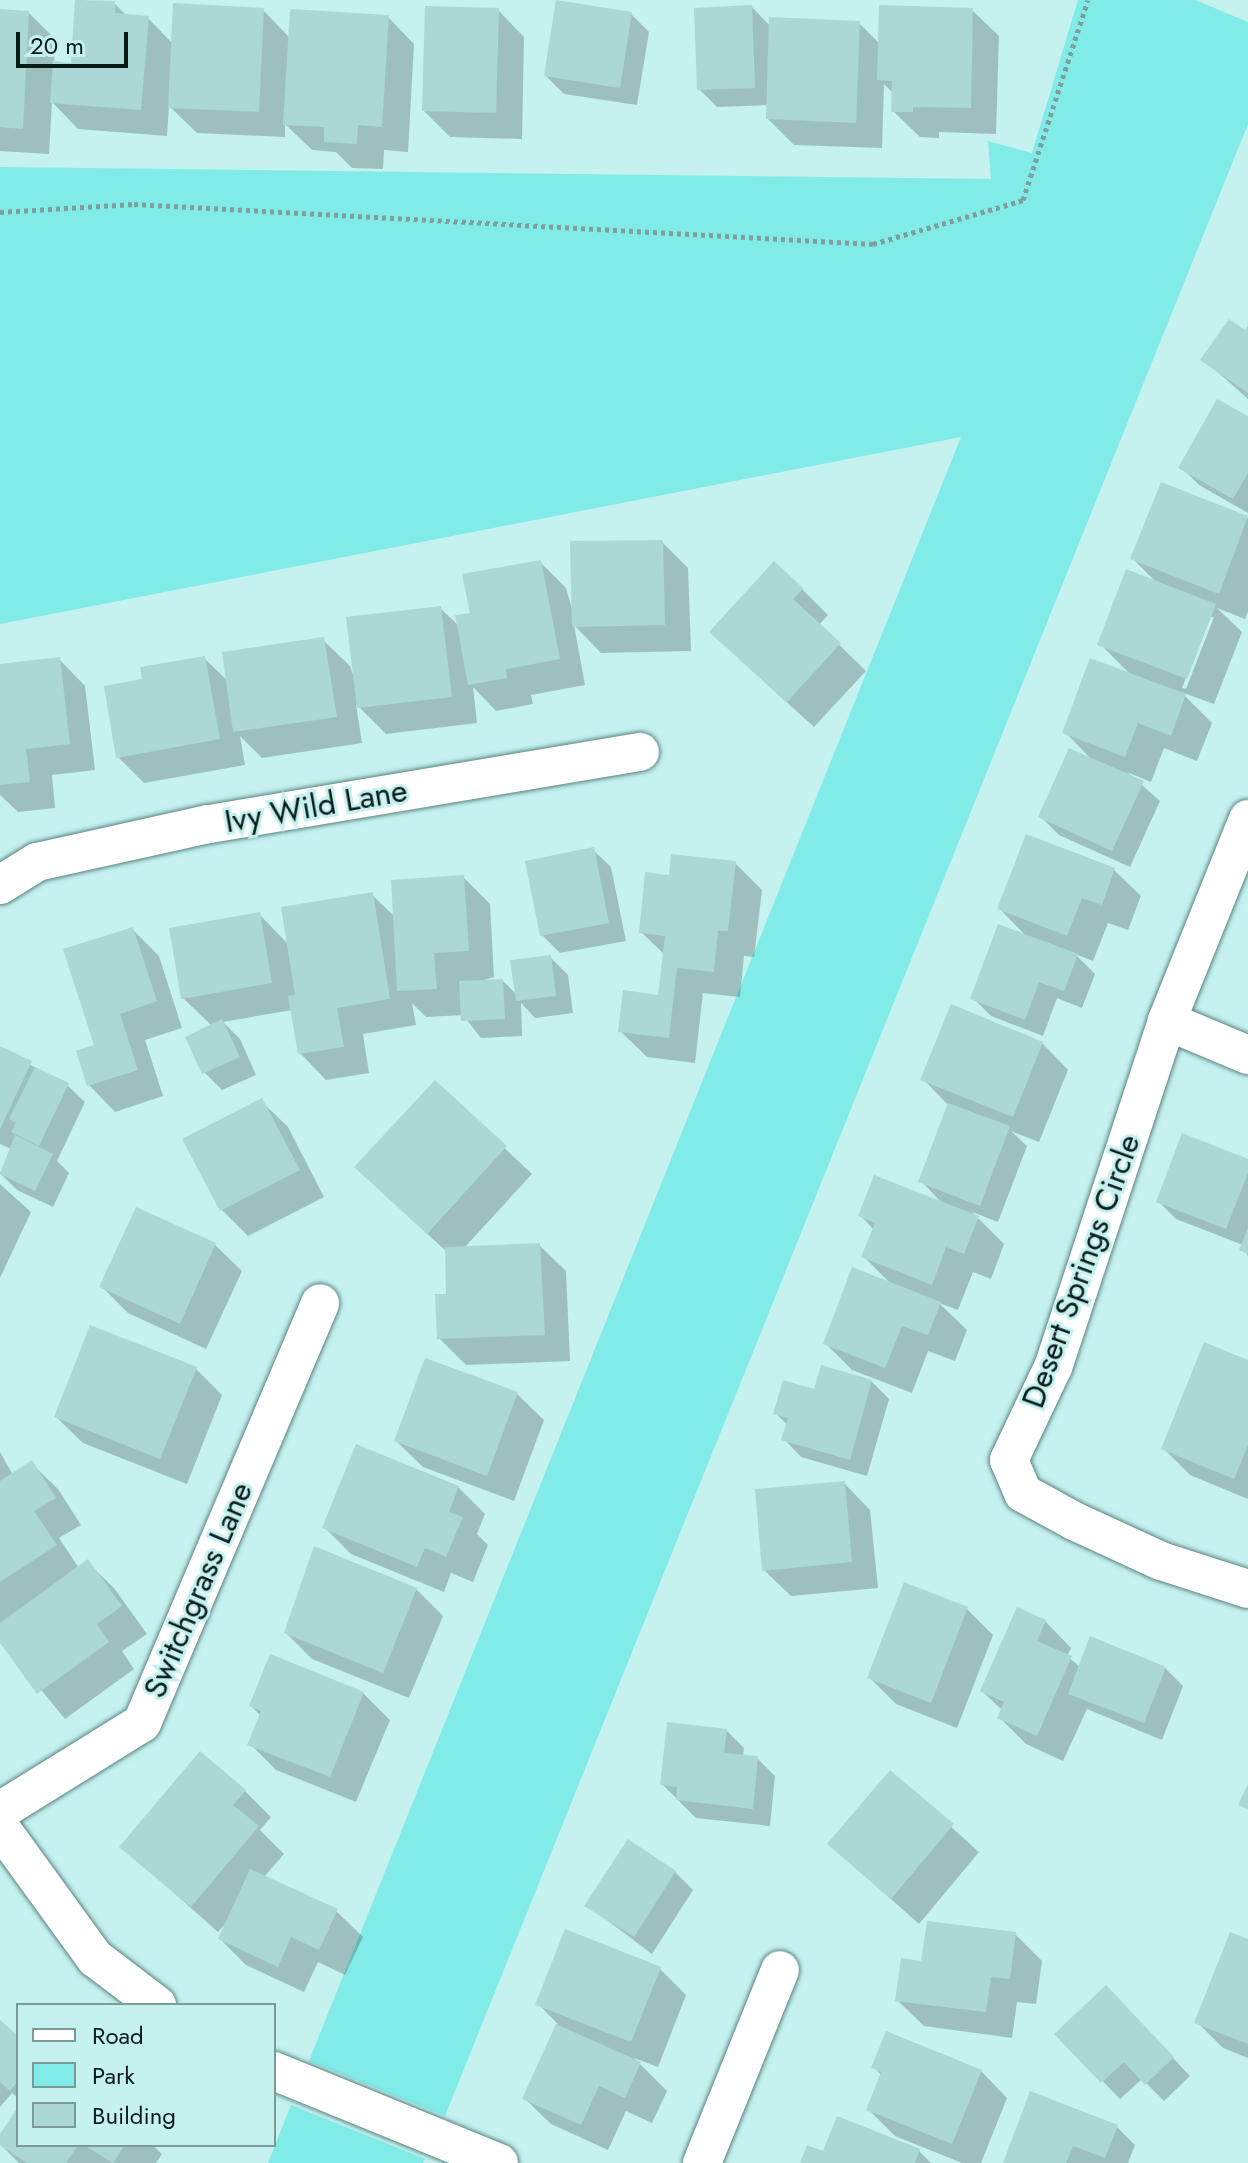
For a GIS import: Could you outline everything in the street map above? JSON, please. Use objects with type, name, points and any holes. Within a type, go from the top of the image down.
[{"type":"street","name":"Ivy Wild Lane","points":[[0,885],[37,862],[209,824],[640,752]]},
{"type":"street","name":"Desert Springs Circle","points":[[1248,819],[1167,1021],[1053,1367],[1009,1460],[1023,1493],[1074,1521],[1161,1561],[1248,1589]]},
{"type":"street","points":[[1167,1021],[1248,1055]]},
{"type":"street","name":"Switchgrass Lane","points":[[0,1811],[142,1723],[320,1303]]},
{"type":"street","points":[[0,1827],[95,1958],[154,2003]]},
{"type":"street","points":[[702,2163],[780,1970]]},
{"type":"street","points":[[276,2072],[499,2163]]},
{"type":"path","points":[[0,212],[134,204],[873,244],[1023,200],[1088,0]]},
{"type":"green space","points":[[1078,0],[1195,0],[1248,22],[1248,124],[445,2116],[309,2061],[961,437],[0,624],[0,167],[991,179],[988,141],[1032,153]]},
{"type":"green space","points":[[291,2105],[425,2159],[423,2163],[268,2163]]},
{"type":"building","points":[[75,0],[115,1],[115,13],[149,16],[141,110],[50,103],[53,61],[71,63]]},
{"type":"building","points":[[556,0],[632,12],[620,88],[544,76]]},
{"type":"building","points":[[173,3],[264,8],[259,112],[168,108]]},
{"type":"building","points":[[752,5],[755,88],[697,90],[694,8]]},
{"type":"building","points":[[879,5],[973,8],[971,108],[913,107],[913,112],[891,112],[892,81],[877,80]]},
{"type":"building","points":[[425,6],[499,8],[496,113],[422,111]]},
{"type":"building","points":[[0,9],[29,11],[23,129],[0,127]]},
{"type":"building","points":[[290,9],[389,15],[382,127],[358,125],[357,144],[324,142],[324,127],[283,125]]},
{"type":"building","points":[[769,17],[860,21],[856,123],[766,119]]},
{"type":"building","points":[[1229,319],[1245,330],[1248,325],[1248,393],[1200,360]]},
{"type":"building","points":[[1217,399],[1248,416],[1248,473],[1233,499],[1178,468]]},
{"type":"building","points":[[1161,482],[1248,516],[1219,594],[1130,559]]},
{"type":"building","points":[[663,540],[665,625],[572,627],[570,541]]},
{"type":"building","points":[[541,560],[560,659],[506,669],[507,678],[468,685],[455,615],[470,613],[462,574]]},
{"type":"building","points":[[774,561],[803,588],[793,599],[841,643],[787,702],[709,632]]},
{"type":"building","points":[[1126,569],[1216,604],[1187,679],[1097,645]]},
{"type":"building","points":[[441,606],[452,697],[357,708],[346,617]]},
{"type":"building","points":[[324,637],[337,717],[233,732],[222,652]]},
{"type":"building","points":[[205,656],[220,739],[116,758],[104,686],[142,679],[140,667]]},
{"type":"building","points":[[60,657],[70,744],[26,749],[30,782],[0,785],[0,664]]},
{"type":"building","points":[[1090,658],[1186,694],[1171,736],[1138,723],[1125,757],[1062,733]]},
{"type":"building","points":[[1069,748],[1144,781],[1112,851],[1038,817]]},
{"type":"building","points":[[1026,834],[1115,868],[1102,905],[1082,898],[1067,936],[997,909]]},
{"type":"building","points":[[594,847],[609,923],[540,936],[525,861]]},
{"type":"building","points":[[671,854],[736,861],[728,931],[718,931],[714,972],[677,968],[669,1038],[618,1032],[623,990],[658,995],[665,936],[639,933],[645,872],[669,875]]},
{"type":"building","points":[[464,875],[469,951],[434,953],[437,989],[397,991],[391,880]]},
{"type":"building","points":[[373,892],[390,999],[337,1008],[344,1047],[298,1054],[288,996],[295,995],[281,907]]},
{"type":"building","points":[[260,912],[272,983],[181,999],[169,928]]},
{"type":"building","points":[[998,924],[1078,954],[1064,991],[1039,982],[1025,1020],[970,999]]},
{"type":"building","points":[[133,927],[157,1001],[120,1014],[138,1070],[87,1086],[76,1051],[94,1045],[63,949]]},
{"type":"building","points":[[551,955],[556,996],[516,1001],[510,960]]},
{"type":"building","points":[[503,979],[505,1019],[461,1021],[459,981]]},
{"type":"building","points":[[951,1004],[1043,1042],[1013,1117],[920,1080]]},
{"type":"building","points":[[222,1019],[240,1057],[202,1074],[185,1037]]},
{"type":"building","points":[[0,1046],[32,1061],[0,1129]]},
{"type":"building","points":[[35,1067],[69,1083],[39,1146],[11,1132],[16,1123],[9,1119]]},
{"type":"building","points":[[435,1080],[507,1146],[427,1234],[354,1167]]},
{"type":"building","points":[[262,1098],[300,1170],[220,1211],[182,1139]]},
{"type":"building","points":[[948,1103],[1010,1126],[980,1206],[918,1182]]},
{"type":"building","points":[[1182,1133],[1248,1159],[1248,1173],[1226,1229],[1156,1202]]},
{"type":"building","points":[[15,1135],[53,1154],[35,1191],[0,1174]]},
{"type":"building","points":[[874,1175],[979,1216],[964,1254],[946,1247],[932,1285],[861,1257],[875,1223],[858,1216]]},
{"type":"building","points":[[136,1207],[216,1243],[180,1324],[99,1287]]},
{"type":"building","points":[[1248,1228],[1248,1254],[1239,1250]]},
{"type":"building","points":[[540,1243],[545,1335],[437,1339],[435,1294],[446,1294],[445,1247]]},
{"type":"building","points":[[852,1267],[941,1302],[928,1335],[902,1326],[885,1368],[823,1344]]},
{"type":"building","points":[[90,1325],[197,1367],[160,1459],[54,1417]]},
{"type":"building","points":[[1204,1342],[1248,1360],[1248,1445],[1234,1479],[1161,1449]]},
{"type":"building","points":[[425,1358],[518,1392],[487,1476],[394,1441]]},
{"type":"building","points":[[821,1365],[872,1380],[850,1460],[781,1440],[788,1418],[773,1414],[783,1380],[814,1389]]},
{"type":"building","points":[[356,1444],[459,1486],[449,1512],[463,1517],[446,1557],[425,1548],[417,1567],[322,1528]]},
{"type":"building","points":[[32,1460],[56,1498],[34,1511],[57,1545],[0,1582],[0,1481]]},
{"type":"building","points":[[845,1481],[852,1562],[762,1571],[755,1489]]},
{"type":"building","points":[[314,1546],[417,1588],[383,1673],[284,1633]]},
{"type":"building","points":[[88,1559],[122,1606],[97,1624],[109,1642],[37,1694],[0,1643],[0,1623]]},
{"type":"building","points":[[904,1582],[968,1607],[931,1703],[867,1678]]},
{"type":"building","points":[[1017,1607],[1046,1620],[1037,1641],[1072,1656],[1037,1736],[997,1718],[1004,1702],[980,1691]]},
{"type":"building","points":[[1090,1636],[1166,1667],[1144,1723],[1068,1694]]},
{"type":"building","points":[[270,1654],[364,1692],[330,1777],[247,1745],[261,1711],[249,1706]]},
{"type":"building","points":[[667,1722],[727,1729],[724,1753],[758,1756],[753,1809],[676,1800],[677,1787],[660,1785]]},
{"type":"building","points":[[200,1751],[246,1790],[233,1805],[259,1826],[191,1907],[119,1847]]},
{"type":"building","points":[[890,1770],[954,1824],[891,1899],[827,1844]]},
{"type":"building","points":[[1248,1784],[1248,1809],[1238,1805]]},
{"type":"building","points":[[628,1839],[676,1871],[634,1937],[584,1906]]},
{"type":"building","points":[[250,1869],[338,1909],[319,1950],[291,1937],[278,1967],[218,1939]]},
{"type":"building","points":[[927,1921],[1016,1932],[1010,1979],[991,1977],[986,2012],[895,2001],[901,1958],[921,1961]]},
{"type":"building","points":[[565,1929],[661,1967],[631,2042],[535,2005]]},
{"type":"building","points":[[1230,1932],[1248,1939],[1248,2044],[1194,2023]]},
{"type":"building","points":[[1106,1985],[1174,2057],[1145,2085],[1124,2062],[1101,2083],[1054,2034]]},
{"type":"building","points":[[0,2020],[16,2034],[16,2084],[10,2091],[0,2082]]},
{"type":"building","points":[[556,2024],[641,2062],[625,2098],[599,2086],[581,2125],[522,2099]]},
{"type":"building","points":[[886,2031],[982,2070],[952,2144],[866,2110],[881,2072],[871,2068]]},
{"type":"building","points":[[1030,2091],[1118,2125],[1105,2158],[1073,2146],[1066,2163],[1003,2163]]},
{"type":"building","points":[[16,2110],[16,2147],[77,2147],[66,2163],[27,2163],[0,2145],[0,2134]]},
{"type":"building","points":[[837,2116],[920,2149],[915,2163],[800,2163],[807,2145],[823,2151]]},
{"type":"building","points":[[87,2147],[124,2147],[113,2163]]}]
